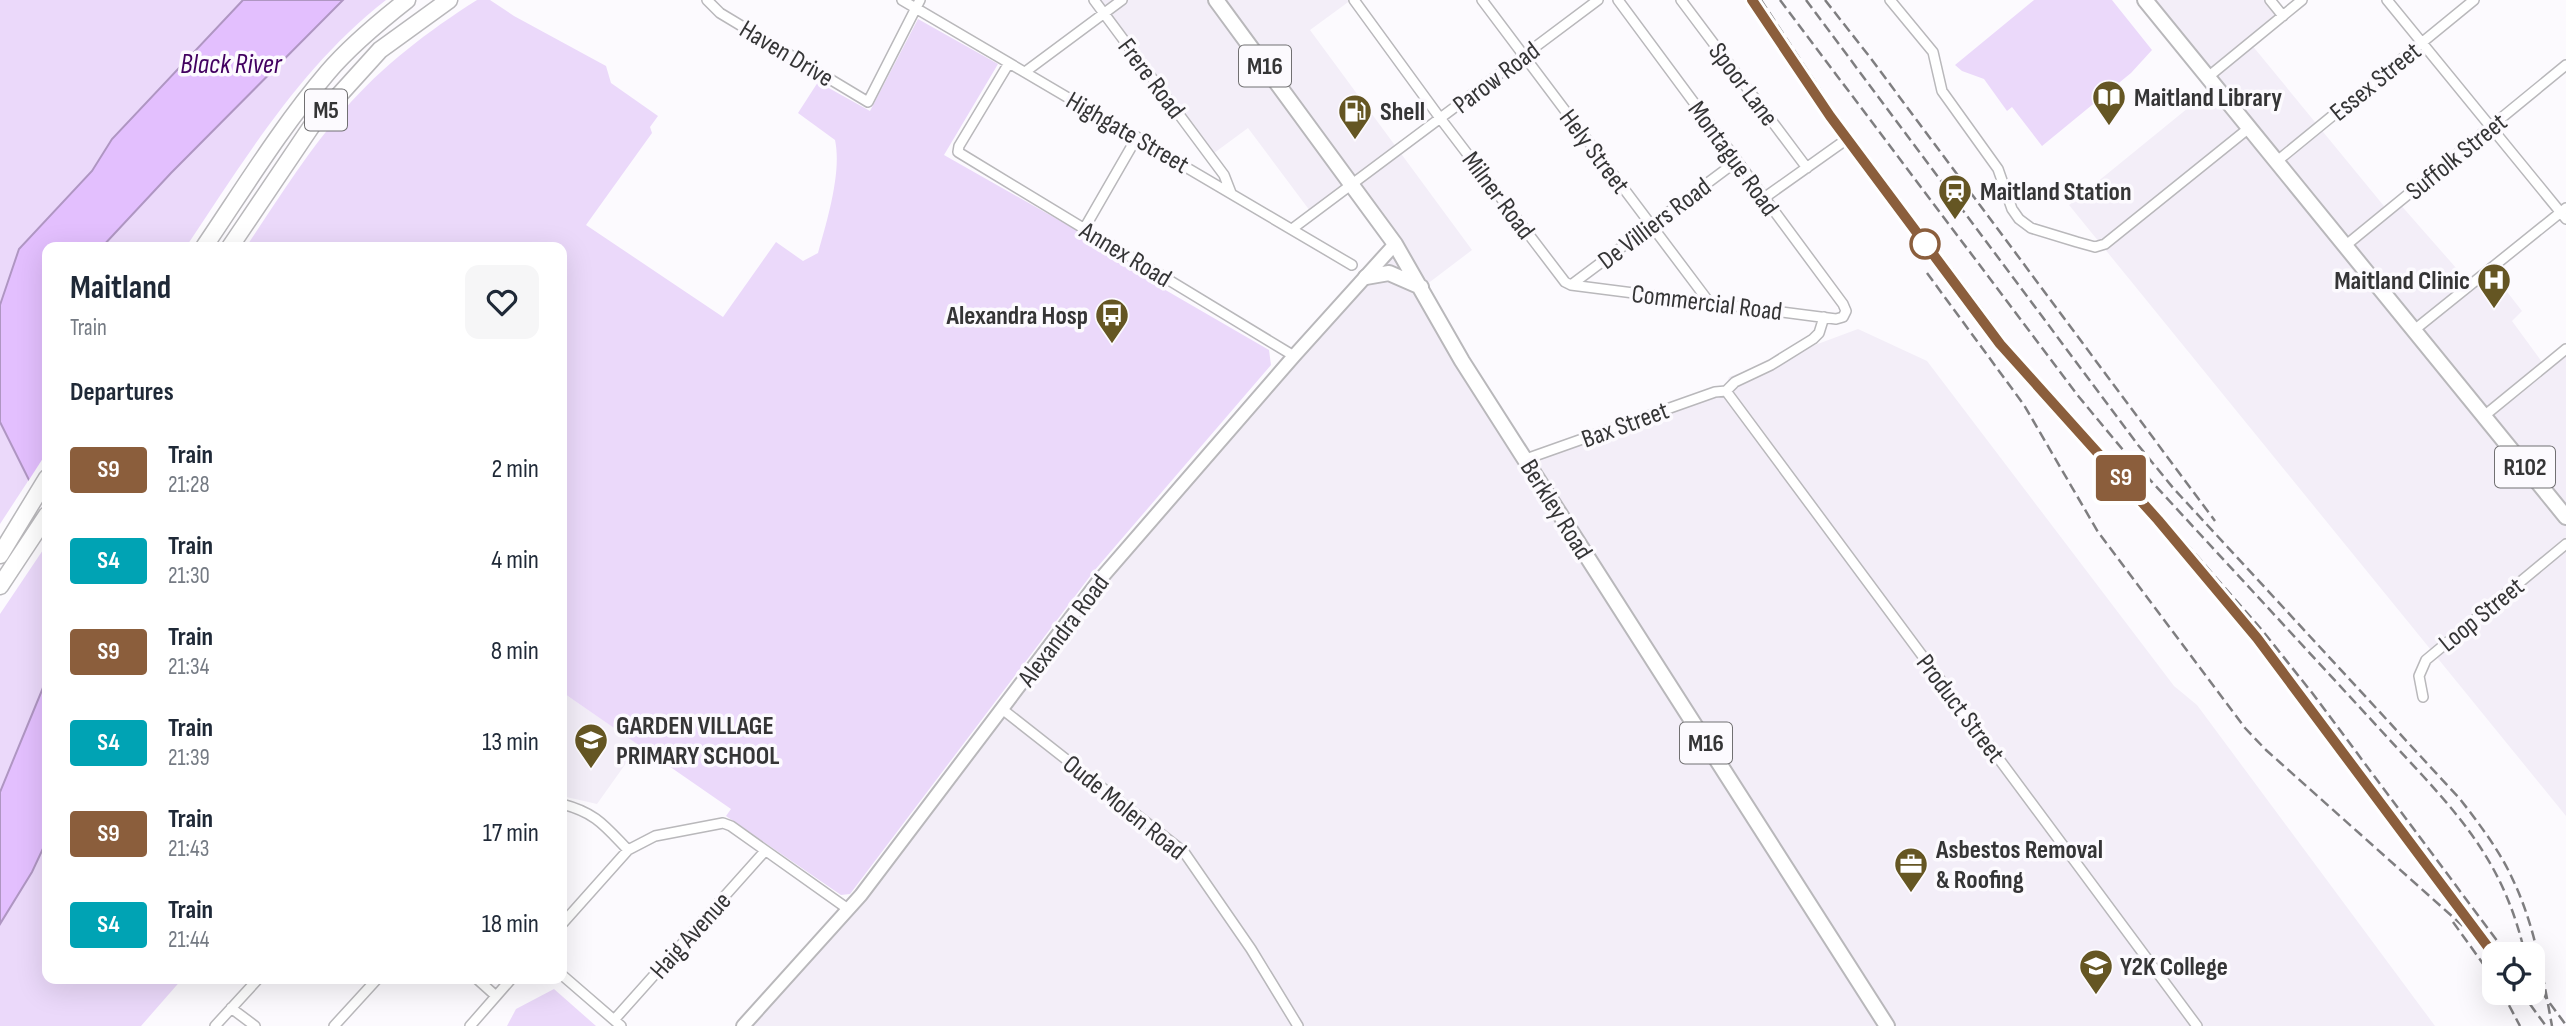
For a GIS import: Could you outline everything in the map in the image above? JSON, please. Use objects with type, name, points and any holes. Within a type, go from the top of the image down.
[{"type":"highway","name":"M5","points":[[207,242],[276,141],[328,71],[376,24],[407,0]]},
{"type":"highway","name":"M5","points":[[233,242],[313,124],[380,50],[449,0]]},
{"type":"highway","points":[[0,555],[42,486]]},
{"type":"highway","points":[[0,586],[42,523]]},
{"type":"main road","name":"Berkley Road","points":[[1216,0],[1395,244],[1462,361],[1887,1026]]},
{"type":"main road","name":"R102","points":[[2145,0],[2566,517]]},
{"type":"main road","points":[[1366,277],[1389,273],[1422,288]]},
{"type":"street","name":"Highgate Street","points":[[902,0],[918,4],[1009,63],[1352,265]]},
{"type":"street","name":"Frere Road","points":[[1094,0],[1224,175],[1231,192]]},
{"type":"street","points":[[1025,72],[1122,0]]},
{"type":"street","name":"Milner Road","points":[[1354,0],[1564,282],[1571,285]]},
{"type":"street","name":"Hely Street","points":[[1482,0],[1709,302]]},
{"type":"street","name":"Parow Road","points":[[1292,229],[1598,0]]},
{"type":"street","name":"Montague Road","points":[[1618,0],[1843,304],[1846,311],[1843,317]]},
{"type":"street","name":"Spoor Lane","points":[[1681,0],[1807,168]]},
{"type":"street","points":[[1890,0],[1933,52],[1942,91],[1998,169],[2012,209],[2019,219],[2031,228],[2077,242],[2102,246],[2249,128]]},
{"type":"street","points":[[2270,0],[2283,16]]},
{"type":"street","points":[[2208,77],[2302,0]]},
{"type":"street","points":[[2387,0],[2564,213],[2413,331]]},
{"type":"street","name":"Essex Street","points":[[2276,162],[2474,0]]},
{"type":"street","name":"Haven Drive","points":[[707,1],[720,13],[868,102],[918,4]]},
{"type":"street","name":"Annex Road","points":[[1009,63],[959,146],[958,152],[1294,356]]},
{"type":"street","name":"Suffolk Street","points":[[2345,246],[2566,65]]},
{"type":"street","points":[[1084,229],[1137,137]]},
{"type":"street","points":[[1764,198],[1840,144]]},
{"type":"street","name":"De Villiers Road","points":[[1571,285],[1737,161]]},
{"type":"street","name":"Alexandra Road","points":[[743,1026],[848,909],[1097,583],[1395,244]]},
{"type":"street","name":"Commercial Road","points":[[1571,285],[1824,317],[1843,317]]},
{"type":"street","name":"Bax Street","points":[[1526,459],[1715,392],[1725,391],[1735,382],[1771,365],[1813,339],[1819,333],[1824,317]]},
{"type":"street","points":[[2484,416],[2566,349]]},
{"type":"street","name":"Product Street","points":[[1725,391],[2197,1026]]},
{"type":"street","name":"Loop Street","points":[[2423,697],[2419,676],[2426,660],[2566,544]]},
{"type":"street","name":"Oude Molen Road","points":[[1002,709],[1184,852],[1244,938],[1298,1026]]},
{"type":"street","points":[[567,805],[596,817],[628,850]]},
{"type":"street","points":[[567,918],[628,850],[655,836],[723,823],[848,909]]},
{"type":"street","name":"Haig Avenue","points":[[618,1023],[765,850]]},
{"type":"street","points":[[567,979],[618,1023]]},
{"type":"street","points":[[215,1026],[253,984]]},
{"type":"street","points":[[334,1026],[372,984]]},
{"type":"street","points":[[483,984],[496,996]]},
{"type":"street","points":[[470,1026],[507,984]]},
{"type":"street","points":[[232,1007],[254,1026]]},
{"type":"shaded area","points":[[0,0],[386,0],[355,26],[301,84],[276,115],[189,242],[42,242],[42,460],[0,524]]},
{"type":"shaded area","points":[[477,0],[490,0],[606,66],[611,83],[658,116],[650,127],[652,133],[586,225],[723,317],[776,242],[803,261],[818,253],[835,181],[837,153],[835,140],[798,113],[818,82],[870,111],[918,19],[998,64],[944,155],[1092,239],[1124,266],[1269,350],[1271,365],[1094,571],[850,894],[841,895],[726,816],[731,809],[567,695],[567,242],[249,242],[330,126],[374,79],[406,50]]},
{"type":"shaded area","points":[[1094,0],[1351,0],[1310,30],[1472,250],[1422,288],[1526,459],[1724,391],[1729,377],[1858,329],[1927,361],[2174,686],[2197,705],[2435,1026],[743,1026],[861,895],[1097,583],[1395,244],[1353,185],[1313,215],[1248,128],[1210,156]]},
{"type":"shaded area","points":[[2034,0],[2112,0],[2152,50],[2131,73],[2042,146],[2012,107],[2007,111],[1984,79],[1962,71],[1955,65]]},
{"type":"shaded area","points":[[2145,0],[2270,0],[2283,16],[2251,44],[2388,211],[2399,203],[2471,285],[2490,270],[2522,311],[2512,321],[2545,366],[2566,349],[2566,816],[2069,205],[2215,86]]},
{"type":"shaded area","points":[[42,551],[42,690],[0,792],[0,614]]},
{"type":"shaded area","name":"GARDEN VILLAGE PRIMARY SCHOOL","points":[[567,695],[639,745],[597,804],[567,797]]},
{"type":"shaded area","points":[[42,851],[42,984],[178,984],[141,1026],[0,1026],[0,924]]},
{"type":"shaded area","points":[[554,989],[596,1026],[507,1026],[516,1009]]},
{"type":"water","name":"Black River","points":[[243,0],[343,0],[171,173],[107,242],[42,242],[42,506],[0,422],[0,305],[19,249],[92,171],[112,139]]},
{"type":"water","points":[[42,690],[42,851],[0,924],[0,792]]},
{"type":"pier","points":[[42,460],[42,511],[27,483]]},
{"type":"railway","points":[[1761,0],[1834,111],[2019,359],[2117,465],[2262,630],[2498,942]]},
{"type":"railway","points":[[1780,0],[2079,397],[2128,456],[2458,817],[2499,879],[2522,942]]},
{"type":"railway","points":[[1806,0],[2138,445],[2174,489],[2460,799],[2482,828],[2508,869],[2521,897],[2537,952],[2552,1026]]},
{"type":"railway","points":[[1825,0],[2215,521]]},
{"type":"railway","points":[[1927,273],[2024,405],[2098,532],[2245,728],[2266,750],[2463,926]]},
{"type":"railway","points":[[2334,739],[2484,942]]},
{"type":"railway","points":[[2453,922],[2482,962]]},
{"type":"railway","points":[[2545,997],[2566,1025]]},
{"type":"railway","points":[[2509,1005],[2520,1026]]},
{"type":"railway","points":[[2531,1005],[2546,1026]]},
{"type":"train","name":"S9","points":[[1752,0],[1830,116],[2000,344],[2158,520],[2257,638],[2484,942]]},
{"type":"place","name":"Maitland Library","points":[[2109,127]]},
{"type":"place","name":"Shell","points":[[1355,141]]},
{"type":"place","name":"Maitland Station","points":[[1955,221]]},
{"type":"place","name":"Maitland Clinic","points":[[2494,310]]},
{"type":"place","name":"Alexandra Hosp","points":[[1112,345]]},
{"type":"place","name":"GARDEN VILLAGE PRIMARY SCHOOL","points":[[591,770]]},
{"type":"place","name":"Asbestos Removal & Roofing","points":[[1911,894]]},
{"type":"place","name":"Y2K College","points":[[2096,996]]}]
